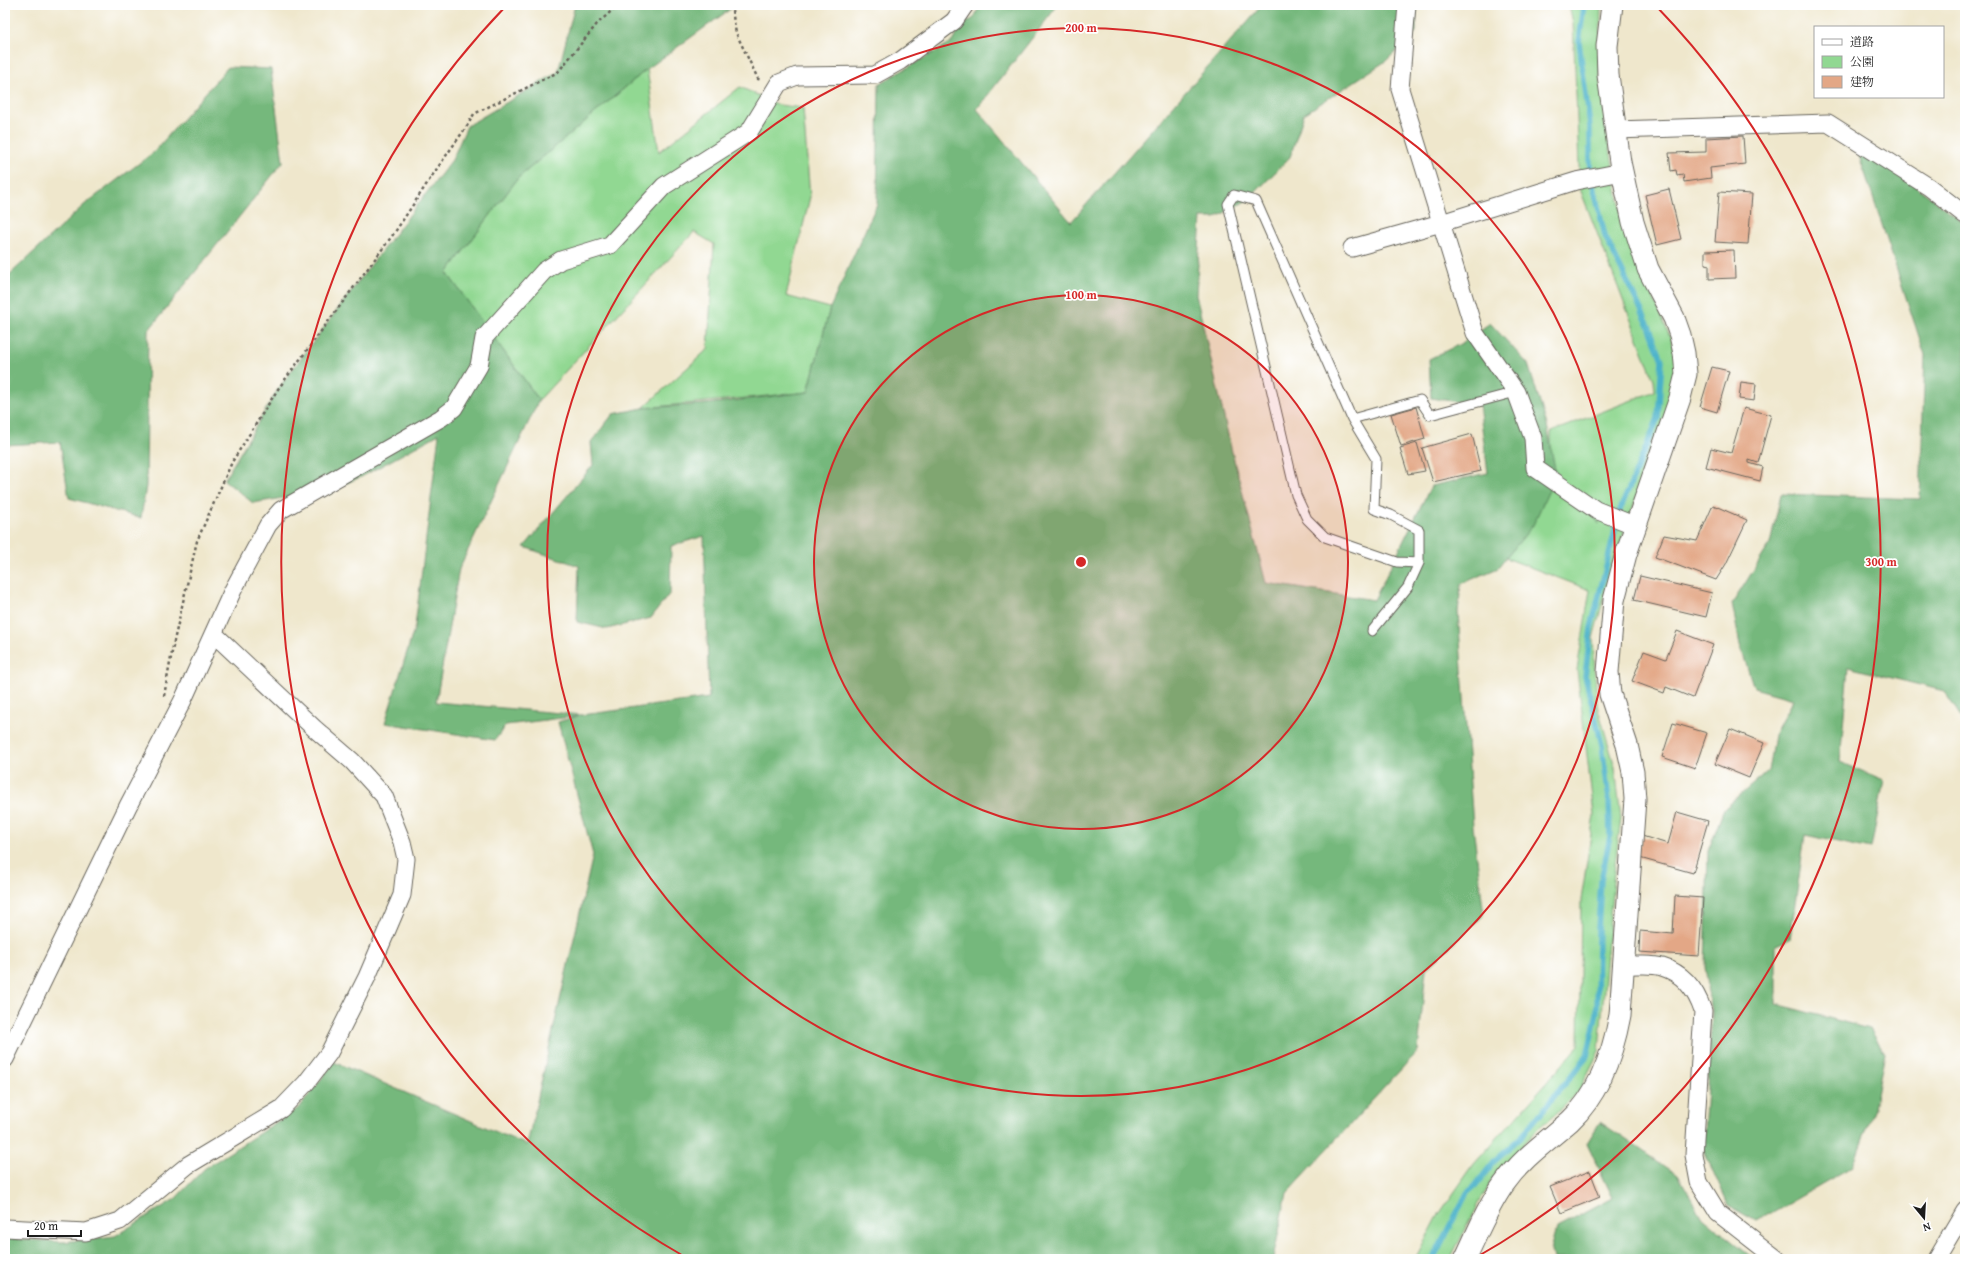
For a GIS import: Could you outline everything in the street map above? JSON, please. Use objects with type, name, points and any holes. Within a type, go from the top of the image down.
[{"type":"street","points":[[5,1059],[128,806],[173,719],[214,634],[233,590],[268,525],[281,510],[441,418],[454,408],[479,366],[484,338],[544,271],[561,260],[610,245],[664,186],[749,132],[779,82],[797,76],[875,75],[900,61],[954,21],[965,5]]},
{"type":"street","points":[[1407,5],[1400,89],[1476,333],[1516,392],[1533,438],[1535,468],[1596,510],[1636,526]]},
{"type":"street","points":[[1465,1259],[1504,1184],[1532,1152],[1571,1120],[1586,1104],[1608,1063],[1615,1041],[1620,1015],[1635,799],[1632,765],[1610,694],[1608,672],[1614,600],[1626,554],[1680,398],[1686,374],[1684,353],[1680,335],[1674,318],[1648,269],[1633,222],[1622,172],[1608,75],[1608,38],[1612,5]]},
{"type":"street","points":[[1616,130],[1828,123],[1929,187],[1965,215]]},
{"type":"street","points":[[1352,248],[1441,223],[1576,181],[1622,172]]},
{"type":"street","points":[[5,1228],[86,1232],[120,1221],[188,1166],[281,1109],[306,1083],[329,1053],[367,977],[402,895],[406,859],[402,842],[384,796],[352,760],[315,729],[214,634]]},
{"type":"street","points":[[1624,965],[1661,966],[1680,975],[1698,996],[1702,1011],[1694,1155],[1699,1182],[1718,1213],[1777,1259]]},
{"type":"street","points":[[1936,1259],[1965,1210]]},
{"type":"lane","points":[[1372,630],[1408,587],[1419,563],[1419,530],[1391,515],[1374,509],[1376,459],[1352,419],[1256,201],[1234,195],[1228,204],[1296,495],[1307,519],[1325,537],[1397,562],[1419,563]]},
{"type":"lane","points":[[1352,419],[1420,400],[1430,415],[1516,392]]},
{"type":"path","points":[[173,719],[166,714],[163,704],[174,640],[197,541],[232,462],[278,389],[395,232],[474,114],[558,72],[597,24],[618,5]]},
{"type":"path","points":[[731,5],[736,33],[758,79],[779,82]]},
{"type":"green space","points":[[575,5],[736,5],[647,69],[518,178],[447,273],[539,400],[459,569],[436,702],[582,715],[709,698],[704,536],[671,546],[670,593],[651,618],[607,629],[577,622],[579,566],[524,547],[593,465],[591,442],[613,414],[643,408],[706,404],[808,392],[830,308],[877,204],[879,84],[952,42],[961,26],[974,18],[980,5],[1058,5],[977,109],[1071,222],[1262,5],[1416,5],[1416,32],[1386,61],[1304,114],[1290,157],[1249,199],[1215,218],[1201,218],[1196,295],[1232,452],[1266,583],[1374,600],[1431,486],[1488,473],[1479,405],[1431,398],[1429,359],[1462,343],[1490,323],[1528,364],[1547,425],[1556,475],[1533,525],[1498,568],[1461,584],[1458,612],[1473,826],[1484,915],[1426,969],[1418,1051],[1287,1193],[1273,1259],[5,1259],[5,1238],[63,1242],[115,1236],[175,1199],[204,1169],[300,1107],[334,1062],[527,1145],[593,855],[558,722],[578,716],[506,725],[495,740],[385,723],[415,626],[439,434],[361,477],[327,491],[253,503],[224,480],[278,389],[452,160],[467,126],[558,72]]},
{"type":"green space","points":[[1569,5],[1601,5],[1600,75],[1605,118],[1623,225],[1670,337],[1680,374],[1614,561],[1593,638],[1597,705],[1615,767],[1621,818],[1613,881],[1599,1051],[1578,1093],[1542,1125],[1493,1177],[1450,1259],[1415,1259],[1437,1217],[1474,1164],[1579,1046],[1581,900],[1594,815],[1577,670],[1590,590],[1506,558],[1533,525],[1551,453],[1551,432],[1655,391],[1654,380],[1580,189],[1573,23]],"holes":[[[1562,482],[1588,507],[1597,520]]]},
{"type":"green space","points":[[228,67],[271,69],[283,162],[148,331],[146,486],[141,518],[69,498],[60,442],[5,445],[5,279],[84,205],[154,152]]},
{"type":"green space","points":[[647,69],[659,152],[740,87],[779,105],[803,108],[810,197],[786,296],[830,308],[808,392],[643,408],[708,349],[714,244],[694,232],[539,400],[447,273],[518,178]]},
{"type":"green space","points":[[1854,140],[1965,223],[1965,723],[1944,691],[1848,667],[1840,762],[1884,780],[1871,849],[1805,835],[1790,939],[1776,945],[1776,1004],[1870,1029],[1885,1053],[1874,1109],[1853,1166],[1757,1221],[1728,1205],[1703,1149],[1712,1012],[1705,967],[1708,851],[1724,809],[1768,771],[1774,735],[1793,699],[1754,688],[1740,645],[1732,604],[1770,544],[1781,494],[1920,499],[1925,355]]},
{"type":"green space","points":[[1600,1122],[1678,1175],[1703,1218],[1754,1259],[1553,1259],[1551,1250],[1557,1228],[1613,1198],[1587,1143]]},
{"type":"building","points":[[1743,136],[1745,164],[1710,168],[1711,178],[1684,182],[1683,174],[1677,175],[1676,170],[1671,171],[1669,153],[1706,152],[1706,138]]},
{"type":"building","points":[[1669,189],[1681,239],[1657,245],[1645,195]]},
{"type":"building","points":[[1719,192],[1752,194],[1748,244],[1715,242]]},
{"type":"building","points":[[1734,250],[1735,278],[1709,279],[1709,265],[1705,264],[1705,251]]},
{"type":"building","points":[[1712,367],[1729,371],[1717,412],[1700,407]]},
{"type":"building","points":[[1741,382],[1756,384],[1754,401],[1739,399]]},
{"type":"building","points":[[1416,407],[1425,439],[1401,446],[1391,414]]},
{"type":"building","points":[[1744,408],[1771,415],[1758,463],[1749,460],[1749,463],[1763,467],[1760,481],[1706,467],[1711,448],[1731,453]]},
{"type":"building","points":[[1472,434],[1481,471],[1433,482],[1422,448]]},
{"type":"building","points":[[1417,443],[1425,471],[1408,474],[1400,448]]},
{"type":"building","points":[[1713,505],[1747,520],[1726,564],[1716,580],[1655,557],[1664,535],[1697,541]]},
{"type":"building","points":[[1640,576],[1712,593],[1706,617],[1634,600]]},
{"type":"building","points":[[1677,631],[1713,645],[1693,698],[1666,687],[1664,693],[1632,681],[1644,651],[1666,659]]},
{"type":"building","points":[[1673,723],[1707,733],[1695,768],[1662,757]]},
{"type":"building","points":[[1730,729],[1764,743],[1749,778],[1715,764]]},
{"type":"building","points":[[1677,812],[1708,821],[1693,873],[1636,857],[1642,836],[1668,844]]},
{"type":"building","points":[[1675,896],[1703,898],[1699,956],[1639,952],[1640,931],[1673,934]]},
{"type":"building","points":[[1590,1171],[1600,1197],[1561,1213],[1550,1187]]},
{"type":"waterway","points":[[1433,1259],[1467,1193],[1475,1186],[1496,1159],[1522,1136],[1587,1056],[1597,1012],[1598,929],[1601,881],[1610,836],[1609,800],[1602,745],[1585,676],[1591,628],[1620,510],[1658,418],[1662,360],[1649,326],[1605,236],[1590,172],[1590,126],[1579,42],[1584,5]]}]
